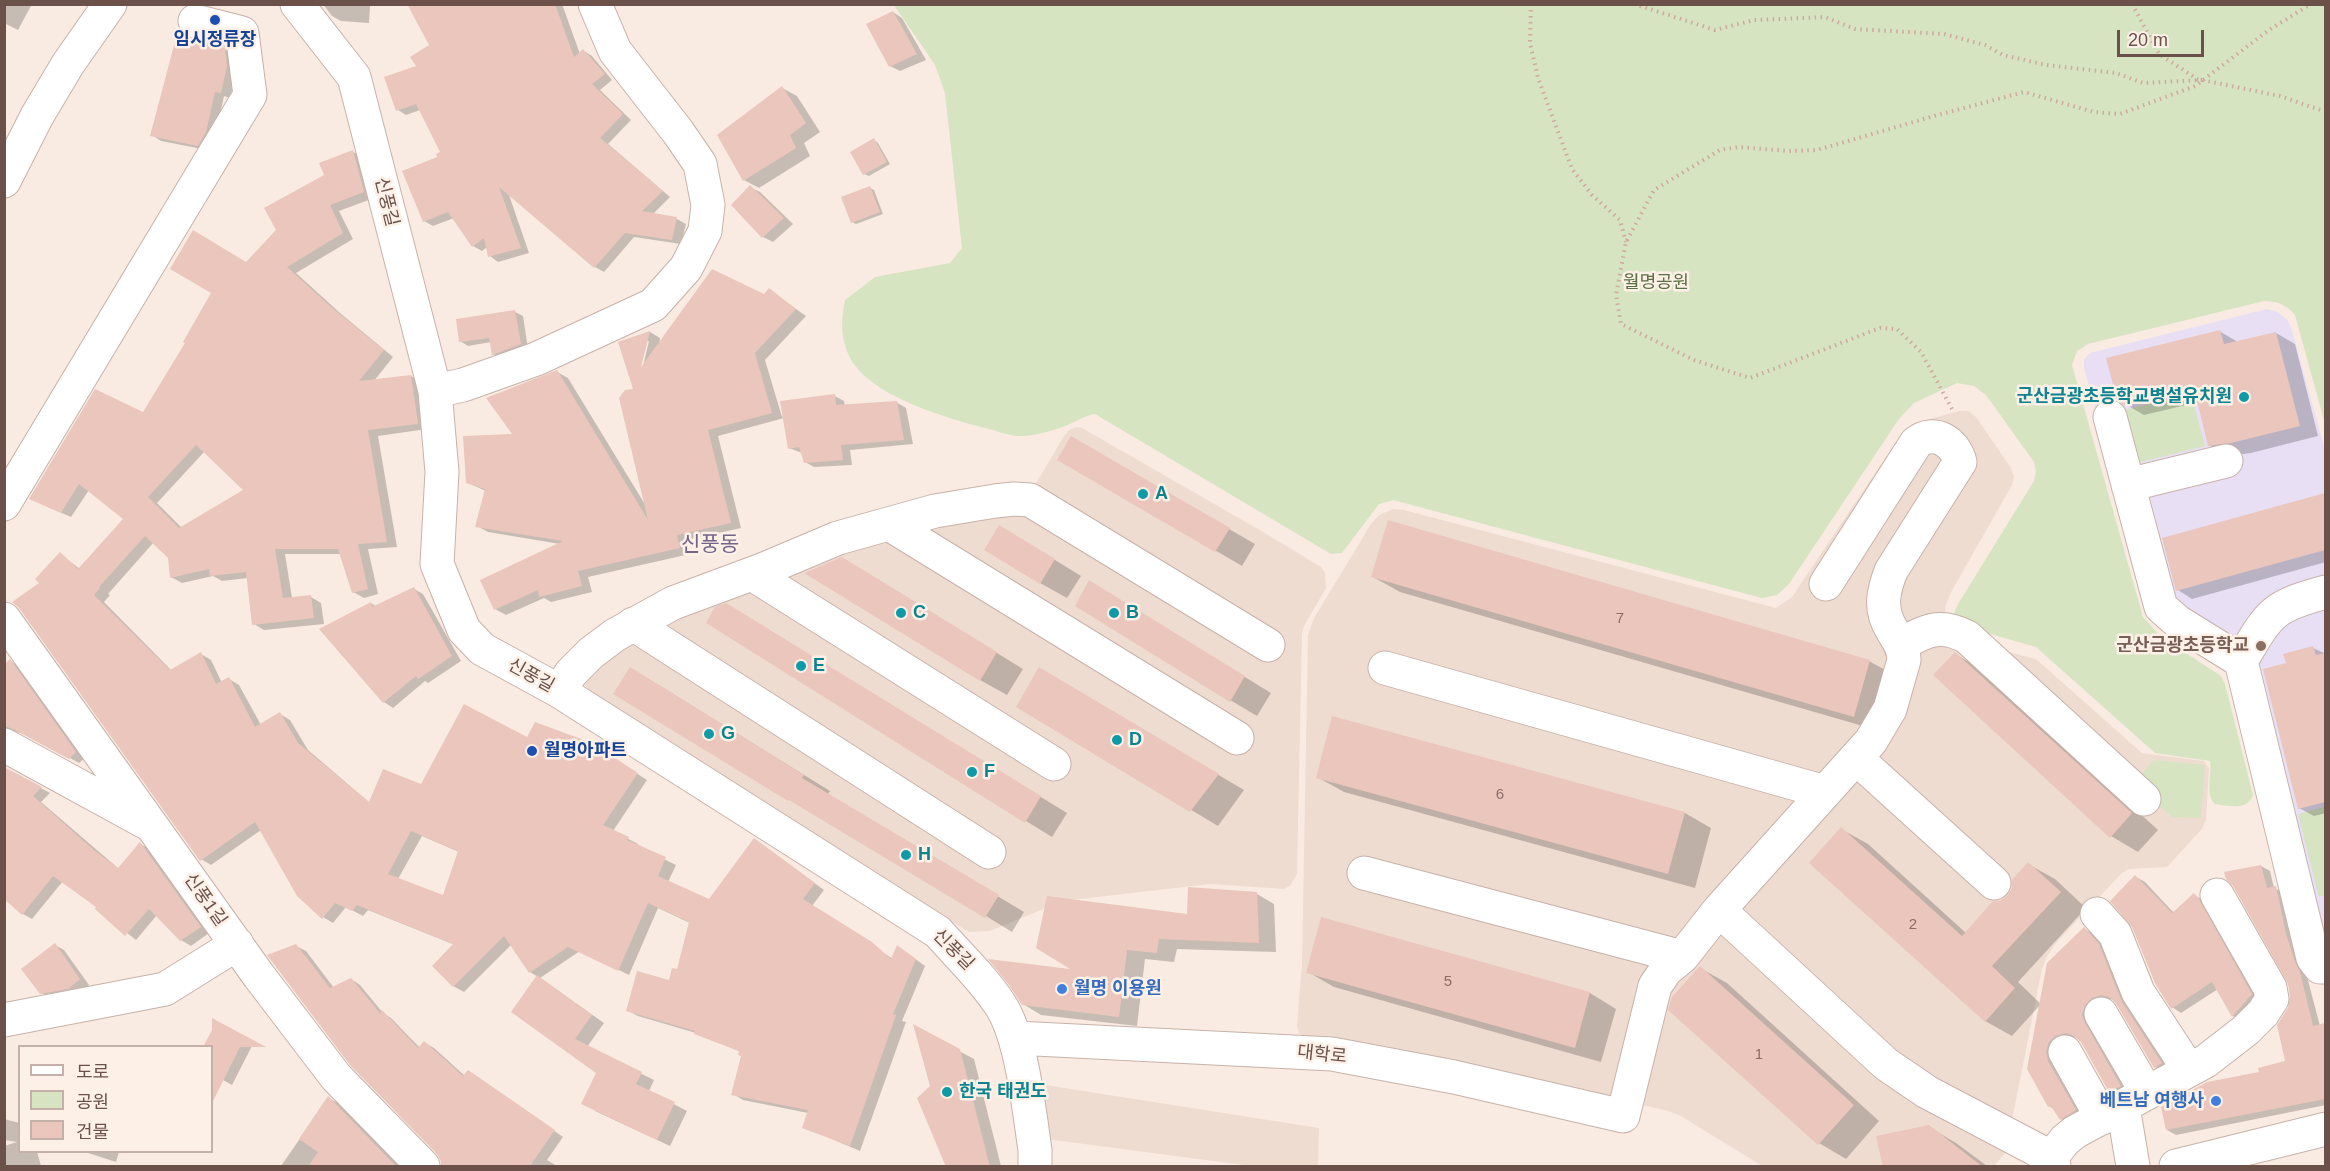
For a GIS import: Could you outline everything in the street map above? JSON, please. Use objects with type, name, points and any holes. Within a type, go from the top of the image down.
[{"type":"street","points":[[4,181],[37,116],[63,72],[110,4]]},
{"type":"street","name":"신풍길","points":[[297,4],[354,77],[435,391],[442,472],[437,564],[464,630],[482,649],[559,691],[938,932],[1002,1007],[1016,1038],[1035,1150],[1035,1167]]},
{"type":"street","points":[[435,391],[463,385],[536,359],[653,305],[686,268],[705,231],[708,205],[700,164],[615,51],[595,4]]},
{"type":"street","points":[[4,504],[250,95],[242,33],[195,21]]},
{"type":"street","points":[[2110,417],[2161,607],[2178,622],[2241,661],[2313,958],[2320,967],[2325,968]]},
{"type":"street","points":[[1364,873],[1682,957],[1719,910],[1856,758],[1876,733],[1890,710],[1904,660],[1902,644],[1889,624],[1882,600],[1883,590],[1891,571],[1960,462],[1958,451],[1940,437],[1922,438],[1916,443],[1826,584]]},
{"type":"street","points":[[2128,485],[2226,461]]},
{"type":"street","points":[[559,691],[571,673],[591,653],[633,624],[674,603],[752,574],[838,537],[935,511],[1014,499],[1030,500],[1268,645]]},
{"type":"street","points":[[1872,513],[1912,538]]},
{"type":"street","points":[[889,524],[1237,738]]},
{"type":"street","points":[[752,574],[1054,764]]},
{"type":"street","points":[[2241,661],[2261,628],[2276,611],[2295,600],[2325,592]]},
{"type":"street","points":[[633,624],[989,852]]},
{"type":"street","points":[[1902,644],[1936,629],[1947,629],[1967,637],[2144,799]]},
{"type":"street","name":"신풍1길","points":[[8,635],[153,827],[336,1077],[423,1167]]},
{"type":"street","points":[[1385,668],[1825,792]]},
{"type":"street","points":[[4,745],[153,827]]},
{"type":"street","points":[[1856,758],[1994,883]]},
{"type":"street","points":[[1719,910],[1886,1064],[1927,1092],[2041,1152],[2052,1163],[2070,1136],[2205,1061],[2246,1030],[2264,1013],[2272,999],[2270,988],[2217,895]]},
{"type":"street","points":[[2097,914],[2115,934],[2138,992],[2189,1070]]},
{"type":"street","points":[[4,1020],[165,989],[237,944]]},
{"type":"street","name":"대학로","points":[[1016,1038],[1332,1054],[1454,1077],[1623,1116],[1655,986],[1666,970],[1682,957]]},
{"type":"street","points":[[2101,1014],[2124,1106],[2133,1167]]},
{"type":"street","points":[[2065,1052],[2124,1106]]},
{"type":"street","points":[[2176,1167],[2325,1129]]},
{"type":"path","points":[[1531,4],[1530,44],[1538,78],[1572,169],[1592,195],[1620,220],[1626,242]]},
{"type":"path","points":[[1634,4],[1714,30],[1754,20],[1825,17],[1855,28],[1944,33],[1986,45],[2003,55],[2046,65],[2116,73],[2143,83],[2203,80]]},
{"type":"path","points":[[2132,4],[2159,54],[2197,79],[2280,96],[2325,112]]},
{"type":"path","points":[[1956,417],[1921,352],[1897,329],[1880,328],[1750,378],[1694,360],[1621,324],[1616,295],[1626,242],[1654,190],[1720,150],[1738,147],[1789,151],[1817,150],[2024,92],[2094,112],[2120,114],[2195,86],[2269,30],[2311,4]]},
{"type":"shaded area","name":"군산금광초등학교","points":[[2267,309],[2278,312],[2291,327],[2326,454],[2325,980],[2234,673],[2143,588],[2084,367],[2084,359],[2090,353]]},
{"type":"shaded area","points":[[1959,411],[1968,411],[1976,417],[2011,468],[2014,477],[2012,485],[1950,594],[1945,608],[1946,614],[1992,648],[2036,659],[2142,753],[2204,761],[2209,768],[2206,820],[2202,829],[2167,867],[2129,869],[2122,873],[2056,943],[2047,956],[2042,969],[2005,1153],[1994,1166],[1762,1166],[1681,1116],[1668,1111],[1456,1061],[1299,1034],[1297,1025],[1302,964],[1308,635],[1314,618],[1371,524],[1379,515],[1393,509],[1404,510],[1776,608],[1792,597],[1904,430],[1915,423]]},
{"type":"shaded area","name":"월명아파트","points":[[1076,427],[1082,428],[1258,529],[1321,567],[1325,573],[1326,588],[1304,626],[1302,634],[1297,874],[1290,886],[1284,889],[1210,884],[1063,901],[990,931],[969,932],[606,708],[581,681],[584,670],[717,594],[1026,494],[1037,482],[1064,436]]},
{"type":"shaded area","points":[[1039,1084],[1319,1128],[1318,1166],[1251,1166],[1039,1138]]},
{"type":"green space","name":"월명공원","points":[[894,5],[2325,5],[2325,424],[2295,315],[2278,303],[2264,301],[2088,344],[2077,351],[2072,365],[2143,617],[2160,636],[2221,676],[2253,795],[2247,803],[2242,805],[2215,804],[2210,795],[2210,761],[2155,753],[2036,647],[1966,627],[1955,618],[1954,613],[1958,604],[2034,481],[2036,471],[2034,462],[1986,395],[1974,386],[1957,383],[1914,403],[1899,419],[1789,584],[1777,595],[1762,598],[1393,500],[1379,504],[1342,553],[1331,554],[1095,414],[1048,432],[1016,436],[950,418],[910,404],[892,394],[860,372],[850,358],[842,329],[845,300],[875,277],[950,263],[962,248],[945,93],[935,65]]},
{"type":"green space","points":[[2191,394],[2205,446],[2134,464],[2120,411]]},
{"type":"green space","points":[[2154,760],[2205,765],[2201,818],[2172,817],[2134,782]]},
{"type":"green space","points":[[2325,807],[2325,895],[2319,897],[2298,814]]},
{"type":"building","points":[[407,4],[555,4],[574,57],[583,49],[605,74],[592,84],[623,114],[600,138],[663,191],[642,211],[677,217],[672,240],[625,233],[594,268],[499,187],[521,248],[488,257],[484,238],[472,247],[448,212],[423,222],[402,171],[437,157],[436,154],[440,152],[416,104],[396,111],[384,77],[416,66],[410,57],[429,45]]},
{"type":"building","points":[[893,11],[917,54],[889,67],[866,24]]},
{"type":"building","points":[[177,34],[225,48],[227,66],[221,93],[215,92],[206,132],[198,146],[150,136]]},
{"type":"building","points":[[782,86],[806,123],[790,135],[796,148],[743,181],[717,135]]},
{"type":"building","points":[[874,138],[887,162],[863,175],[850,152]]},
{"type":"building","points":[[353,150],[364,192],[330,205],[343,233],[287,267],[384,350],[359,381],[411,375],[418,424],[368,430],[387,542],[358,544],[368,589],[352,593],[338,549],[275,549],[283,598],[311,595],[314,618],[252,625],[246,572],[210,576],[209,569],[170,578],[168,558],[145,536],[94,595],[170,670],[201,652],[216,684],[229,677],[255,727],[280,712],[298,743],[369,802],[383,769],[421,784],[464,704],[527,737],[535,722],[592,743],[638,773],[603,825],[629,837],[627,840],[666,857],[658,876],[709,899],[754,838],[815,883],[803,899],[872,942],[891,959],[897,945],[916,959],[893,1014],[896,1015],[850,1146],[802,1128],[808,1110],[731,1095],[741,1056],[738,1055],[739,1051],[694,1034],[695,1031],[626,1011],[637,971],[669,980],[672,968],[677,969],[689,922],[648,903],[618,971],[568,947],[529,973],[504,936],[453,987],[432,966],[453,944],[357,905],[352,911],[335,903],[322,919],[297,896],[255,822],[200,861],[19,608],[12,602],[39,583],[35,579],[60,552],[78,569],[123,519],[79,484],[61,513],[29,499],[95,389],[143,412],[185,343],[183,342],[211,293],[170,269],[193,230],[246,262],[276,230],[264,208],[324,175],[319,163]],"holes":[[[196,445],[243,490],[179,528],[148,497]],[[411,831],[458,851],[443,895],[388,874]]]},
{"type":"building","points":[[750,185],[784,218],[762,238],[731,205]]},
{"type":"building","points":[[870,186],[880,212],[851,223],[841,197]]},
{"type":"building","points":[[712,269],[764,294],[769,288],[796,309],[755,353],[772,413],[708,430],[731,523],[677,535],[680,548],[578,571],[582,586],[539,597],[538,590],[494,610],[480,580],[563,541],[475,527],[485,489],[466,483],[463,436],[512,434],[486,398],[557,370],[648,520],[619,398],[625,390],[633,389],[618,342],[650,331],[641,367]]},
{"type":"building","points":[[515,310],[521,344],[492,355],[489,338],[459,342],[456,319]]},
{"type":"building","name":"군산금광초등학교병설유치원","points":[[2220,330],[2224,344],[2276,332],[2300,426],[2231,443],[2208,446],[2194,388],[2124,405],[2117,400],[2106,358]]},
{"type":"building","points":[[835,394],[836,405],[897,401],[904,440],[841,445],[843,460],[804,463],[799,447],[788,449],[780,401]]},
{"type":"building","name":"A","points":[[1071,436],[1230,528],[1215,552],[1057,460]]},
{"type":"building","points":[[2325,493],[2325,550],[2176,591],[2162,538]]},
{"type":"building","points":[[1388,520],[1870,660],[1854,717],[1371,577]]},
{"type":"building","points":[[999,525],[1055,559],[1040,584],[984,550]]},
{"type":"building","name":"C","points":[[842,557],[997,652],[980,681],[804,573]]},
{"type":"building","name":"B","points":[[1089,580],[1245,676],[1230,702],[1075,606]]},
{"type":"building","points":[[414,587],[452,656],[418,679],[416,676],[383,703],[319,629],[371,602],[372,607]]},
{"type":"building","points":[[726,603],[1041,796],[1025,823],[706,623],[715,607]]},
{"type":"building","points":[[2313,646],[2316,655],[2325,653],[2325,802],[2298,809],[2263,669],[2286,663],[2283,654]]},
{"type":"building","points":[[1955,652],[2132,813],[2110,838],[1933,675]]},
{"type":"building","points":[[10,659],[76,752],[69,759],[4,726],[4,665]]},
{"type":"building","points":[[630,667],[804,775],[802,778],[999,895],[985,918],[613,694]]},
{"type":"building","name":"D","points":[[1039,667],[1219,774],[1190,812],[1016,707]]},
{"type":"building","points":[[1332,716],[1685,812],[1668,874],[1316,778]]},
{"type":"building","points":[[4,767],[42,787],[33,796],[95,851],[118,868],[140,842],[201,927],[180,941],[149,909],[125,936],[95,909],[96,907],[53,876],[22,915],[4,899]]},
{"type":"building","points":[[1841,827],[1962,936],[1993,901],[2000,901],[2008,895],[2012,888],[2012,880],[2028,862],[2061,892],[1992,966],[2015,988],[1985,1022],[1809,863]]},
{"type":"building","points":[[2261,865],[2267,888],[2276,886],[2286,934],[2300,972],[2313,1026],[2325,1023],[2325,1099],[2166,1130],[2161,1107],[2207,1082],[2259,1072],[2258,1068],[2285,1061],[2277,1025],[2288,1008],[2290,996],[2288,984],[2224,872]]},
{"type":"building","points":[[2135,875],[2172,913],[2194,893],[2199,899],[2252,994],[2232,1017],[2212,982],[2171,1009],[2155,983],[2132,927],[2110,901]]},
{"type":"building","points":[[1188,887],[1257,892],[1259,943],[1159,939],[1157,953],[1127,950],[1119,1017],[1022,1005],[988,959],[1070,969],[1036,948],[1047,896],[1187,914]]},
{"type":"building","points":[[1321,917],[1590,992],[1575,1048],[1306,973]]},
{"type":"building","points":[[2084,927],[2099,944],[2122,1002],[2162,1063],[2154,1068],[2111,998],[2102,995],[2092,998],[2085,1005],[2082,1015],[2121,1086],[2109,1092],[2081,1042],[2066,1033],[2055,1036],[2049,1042],[2046,1051],[2048,1061],[2076,1110],[2060,1120],[2051,1106],[2048,1107],[2027,1069],[2047,963]]},
{"type":"building","points":[[55,943],[80,979],[68,989],[40,994],[21,969]]},
{"type":"building","points":[[296,944],[330,988],[351,978],[380,1013],[382,1010],[418,1048],[424,1041],[463,1076],[468,1070],[555,1130],[529,1167],[441,1167],[441,1161],[436,1153],[350,1065],[267,955]]},
{"type":"building","points":[[1700,966],[1854,1105],[1818,1145],[1668,1010],[1672,997]]},
{"type":"building","points":[[537,975],[592,1015],[575,1039],[642,1072],[636,1084],[675,1102],[657,1140],[581,1104],[596,1073],[511,1012]]},
{"type":"building","points":[[212,1018],[266,1047],[240,1047],[213,1101],[213,1045],[204,1045],[212,1030]]},
{"type":"building","name":"한국 태권도","points":[[913,1024],[960,1049],[990,1167],[946,1167],[917,1098],[930,1086]]},
{"type":"building","points":[[328,1096],[397,1167],[308,1167],[318,1152],[299,1139]]},
{"type":"building","points":[[1929,1125],[1983,1167],[1883,1167],[1876,1136]]},
{"type":"place","name":"임시정류장","points":[[215,20]]},
{"type":"place","name":"군산금광초등학교병설유치원","points":[[2244,397]]},
{"type":"place","name":"A","points":[[1143,494]]},
{"type":"place","name":"C","points":[[901,613]]},
{"type":"place","name":"B","points":[[1114,613]]},
{"type":"place","name":"군산금광초등학교","points":[[2261,646]]},
{"type":"place","name":"E","points":[[801,666]]},
{"type":"place","name":"G","points":[[709,734]]},
{"type":"place","name":"D","points":[[1117,740]]},
{"type":"place","name":"월명아파트","points":[[532,751]]},
{"type":"place","name":"F","points":[[972,772]]},
{"type":"place","name":"H","points":[[906,855]]},
{"type":"place","name":"월명 이용원","points":[[1062,989]]},
{"type":"place","name":"한국 태권도","points":[[947,1092]]},
{"type":"place","name":"베트남 여행사","points":[[2216,1101]]},
{"type":"district","name":"신풍동","points":[[710,545]]}]
